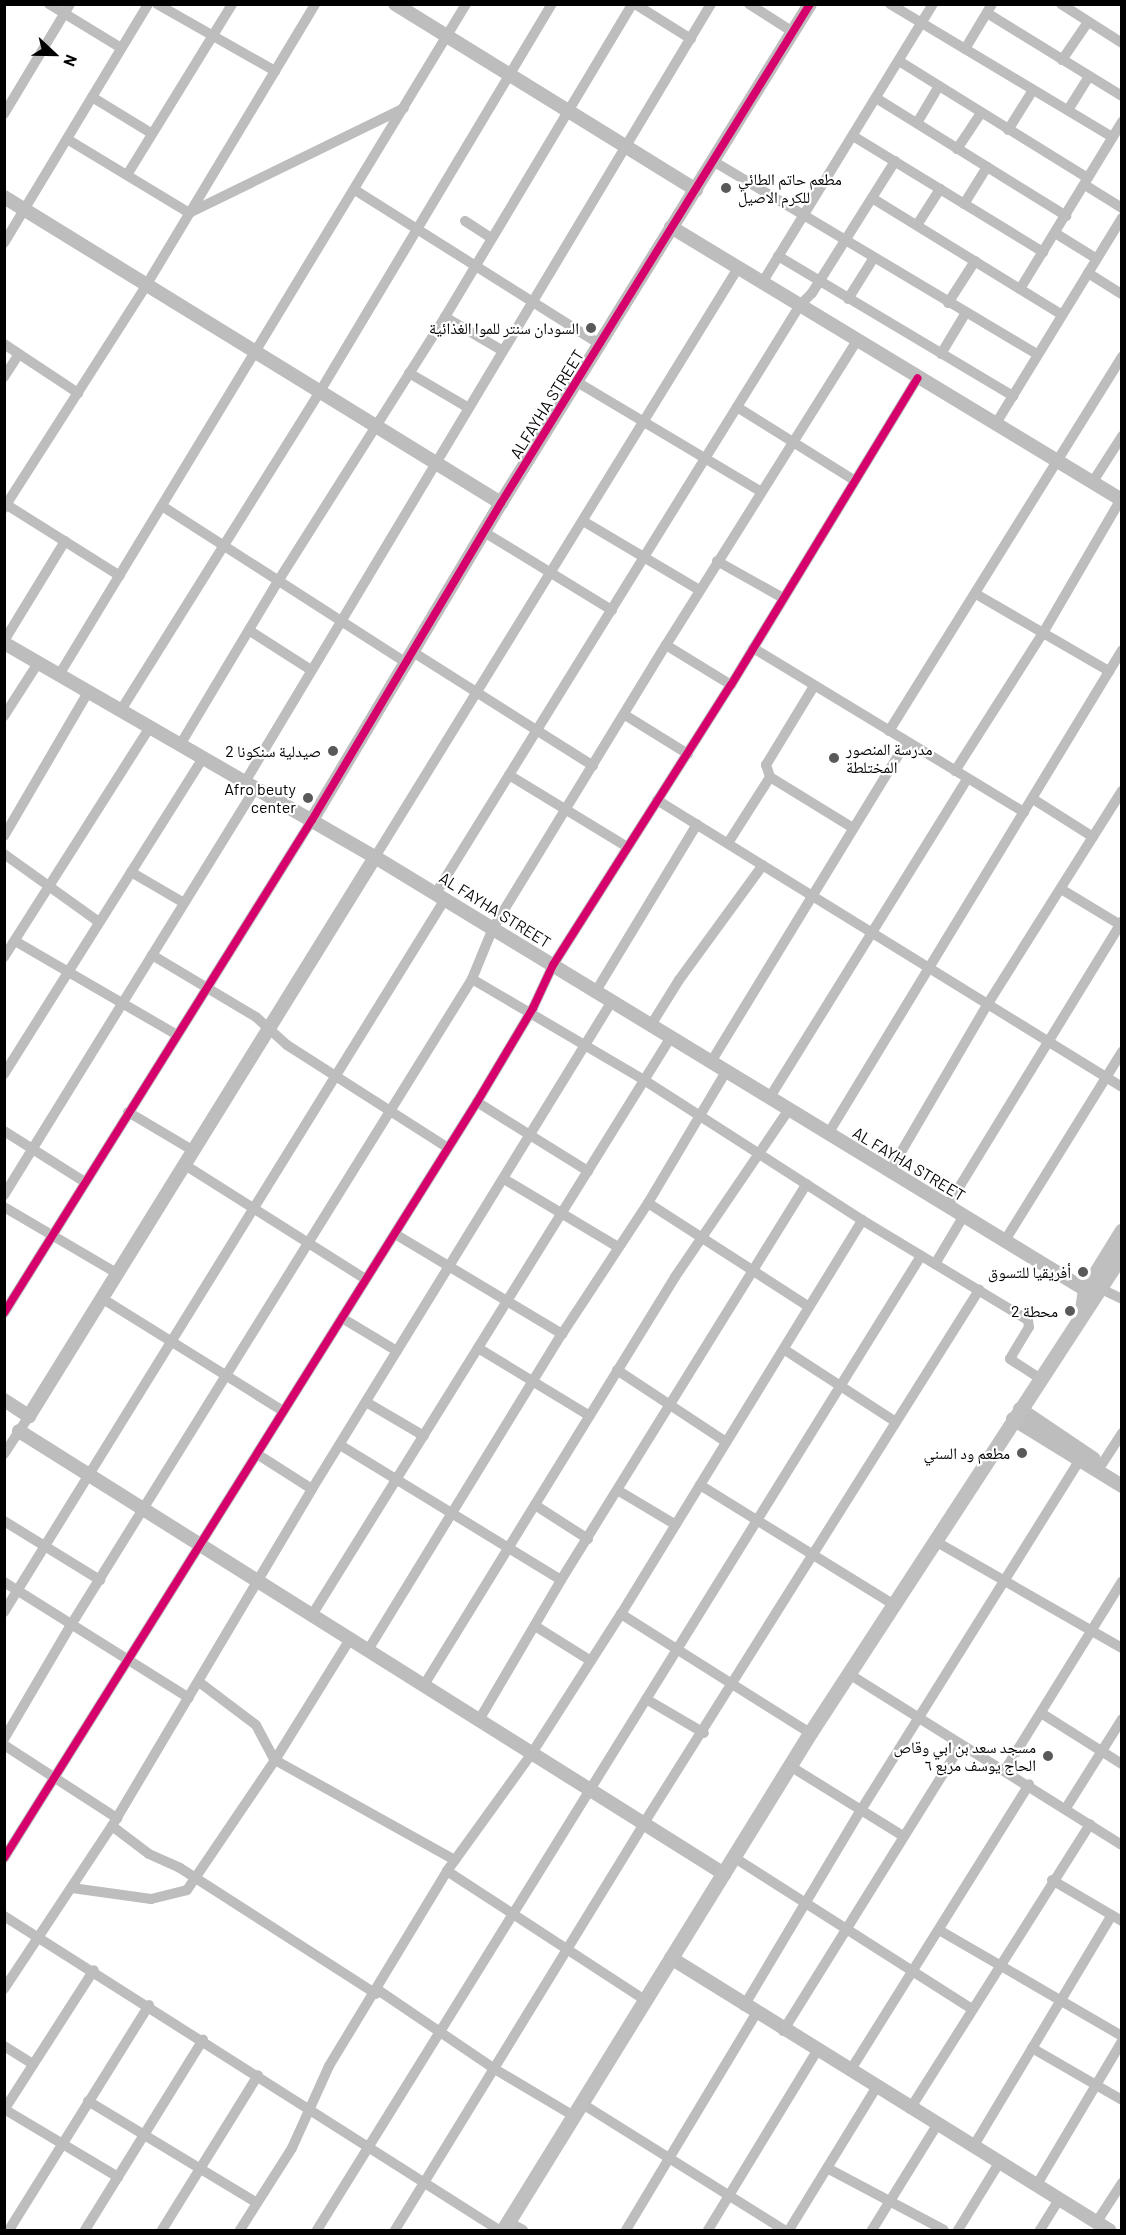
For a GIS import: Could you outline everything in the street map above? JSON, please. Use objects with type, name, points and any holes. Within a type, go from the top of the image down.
[{"type":"main road","points":[[503,2228],[892,1604],[1016,1414],[1080,1323],[1122,1230]]},
{"type":"main road","points":[[1094,1292],[1122,1254]]},
{"type":"street","points":[[49,4],[67,9],[121,48]]},
{"type":"street","points":[[4,243],[148,4]]},
{"type":"street","points":[[157,4],[213,33],[275,70]]},
{"type":"street","points":[[127,175],[232,4]]},
{"type":"street","points":[[120,576],[6,506],[147,284],[315,4]]},
{"type":"street","points":[[395,4],[696,190]]},
{"type":"street","points":[[59,675],[252,353],[355,190],[466,4]]},
{"type":"street","points":[[121,710],[319,393],[552,4]]},
{"type":"street","points":[[180,745],[374,426],[445,317],[490,238],[633,4],[691,39]]},
{"type":"street","points":[[4,1195],[184,903],[339,622],[711,4]]},
{"type":"street","points":[[749,4],[793,33]]},
{"type":"street","name":"ALFAYHA STREET","points":[[312,820],[501,503],[810,4]]},
{"type":"street","points":[[890,4],[1112,137]]},
{"type":"street","points":[[762,283],[933,4]]},
{"type":"street","points":[[1061,4],[1122,43]]},
{"type":"street","points":[[4,114],[67,9]]},
{"type":"street","points":[[965,49],[990,9],[1062,60],[1122,96]]},
{"type":"street","points":[[1062,60],[1088,21]]},
{"type":"street","points":[[899,61],[1087,181],[1122,208]]},
{"type":"street","points":[[1068,111],[1089,77]]},
{"type":"street","points":[[917,123],[939,86]]},
{"type":"street","points":[[1008,130],[1033,90]]},
{"type":"street","points":[[92,97],[151,133]]},
{"type":"street","points":[[876,98],[1066,216]]},
{"type":"street","points":[[189,213],[404,108]]},
{"type":"street","points":[[957,149],[981,113]]},
{"type":"street","points":[[1020,289],[1122,122]]},
{"type":"street","points":[[853,136],[1043,252]]},
{"type":"street","points":[[67,138],[189,213]]},
{"type":"street","points":[[712,161],[965,314],[1038,355]]},
{"type":"street","points":[[4,1612],[87,1474],[335,1077],[509,775],[539,730],[800,305],[845,242],[895,161]]},
{"type":"street","points":[[964,204],[987,167]]},
{"type":"street","points":[[917,225],[940,189]]},
{"type":"street","points":[[355,190],[475,265],[532,304],[600,344]]},
{"type":"street","points":[[4,196],[147,284],[252,353],[501,503]]},
{"type":"street","points":[[872,198],[1062,315]]},
{"type":"street","points":[[995,424],[1122,218]]},
{"type":"street","points":[[465,221],[490,238]]},
{"type":"street","points":[[671,228],[1121,499],[1043,633],[955,771]]},
{"type":"street","points":[[1055,233],[1097,259]]},
{"type":"street","points":[[778,256],[1013,396]]},
{"type":"street","points":[[848,299],[873,259]]},
{"type":"street","points":[[948,303],[975,261]]},
{"type":"street","points":[[4,1454],[103,1299],[477,690],[645,423],[738,268]]},
{"type":"street","points":[[1088,273],[1122,294]]},
{"type":"street","points":[[941,354],[965,314]]},
{"type":"street","points":[[445,317],[503,351]]},
{"type":"street","points":[[4,1739],[71,1624],[310,1243],[472,979],[494,928],[699,590],[857,340]]},
{"type":"street","points":[[4,344],[78,393]]},
{"type":"street","points":[[4,377],[20,354]]},
{"type":"street","points":[[889,731],[1122,356]]},
{"type":"street","points":[[409,373],[469,408]]},
{"type":"street","points":[[4,1858],[130,1661],[477,1102],[530,1013],[553,965],[626,846],[731,685],[918,378]]},
{"type":"street","points":[[577,382],[760,491]]},
{"type":"street","points":[[737,407],[854,480]]},
{"type":"street","points":[[1092,483],[1122,435]]},
{"type":"street","points":[[162,506],[280,578],[285,588],[339,622],[477,690],[592,766]]},
{"type":"street","points":[[583,521],[699,590]]},
{"type":"street","points":[[484,532],[612,610]]},
{"type":"street","points":[[4,642],[65,541]]},
{"type":"street","points":[[717,561],[783,598]]},
{"type":"street","points":[[976,594],[1109,671]]},
{"type":"street","points":[[250,632],[311,670]]},
{"type":"street","name":"AL FAYHA STREET","points":[[4,642],[375,857],[727,1070],[1004,1242],[1094,1292]]},
{"type":"street","points":[[666,645],[731,685]]},
{"type":"street","points":[[753,648],[1024,812]]},
{"type":"street","points":[[828,1134],[930,970],[1122,650]]},
{"type":"street","points":[[4,716],[38,663]]},
{"type":"street","points":[[814,686],[766,765],[770,777],[853,828]]},
{"type":"street","points":[[4,836],[88,692]]},
{"type":"street","points":[[625,715],[688,754]]},
{"type":"street","points":[[4,957],[150,727]]},
{"type":"street","points":[[711,1062],[906,742]]},
{"type":"street","points":[[4,1074],[203,758]]},
{"type":"street","points":[[509,775],[626,846]]},
{"type":"street","points":[[728,843],[770,777]]},
{"type":"street","points":[[770,1097],[967,779]]},
{"type":"street","points":[[890,1172],[987,1005],[1122,791]]},
{"type":"street","points":[[1033,799],[1093,837]]},
{"type":"street","points":[[657,800],[764,865],[811,898],[1122,1087]]},
{"type":"street","points":[[4,1313],[312,820]]},
{"type":"street","points":[[596,991],[698,824]]},
{"type":"street","points":[[4,854],[50,883],[99,922]]},
{"type":"street","points":[[651,1025],[679,980],[764,865]]},
{"type":"street","points":[[131,872],[184,903]]},
{"type":"street","points":[[947,1207],[1121,924],[1061,890]]},
{"type":"street","points":[[15,941],[177,1035]]},
{"type":"street","points":[[152,955],[207,987],[269,1028],[335,1077],[448,1148]]},
{"type":"street","points":[[472,979],[644,1080],[862,1220],[1028,1320],[1029,1327],[1010,1359],[1041,1379]]},
{"type":"street","points":[[4,1989],[115,1822],[312,1489],[531,1135],[582,1045],[612,1001]]},
{"type":"street","points":[[312,1615],[671,1037]]},
{"type":"street","points":[[1004,1242],[1122,1052]]},
{"type":"street","points":[[368,1650],[562,1334],[648,1203],[727,1070]]},
{"type":"street","points":[[477,1102],[588,1171]]},
{"type":"street","points":[[424,1685],[588,1414],[701,1236],[789,1109]]},
{"type":"street","points":[[128,1112],[194,1151]]},
{"type":"street","points":[[4,1131],[85,1182]]},
{"type":"street","points":[[185,1165],[366,1279]]},
{"type":"street","points":[[504,1179],[618,1247]]},
{"type":"street","points":[[479,1720],[561,1580],[619,1491],[807,1184]]},
{"type":"street","points":[[648,1203],[808,1306]]},
{"type":"street","points":[[4,1207],[118,1274]]},
{"type":"street","points":[[935,1264],[963,1217]]},
{"type":"street","points":[[240,2230],[292,2148],[329,2066],[377,1992],[447,1871],[532,1753],[621,1614],[785,1350],[808,1306],[862,1220]]},
{"type":"street","points":[[395,1234],[448,1268],[562,1334]]},
{"type":"street","points":[[317,2230],[440,2033],[588,1788],[677,1651],[921,1256]]},
{"type":"street","points":[[395,2230],[644,1823],[704,1733],[979,1290]]},
{"type":"street","points":[[1094,1292],[1122,1299]]},
{"type":"street","points":[[103,1299],[284,1411]]},
{"type":"street","points":[[342,1318],[397,1351]]},
{"type":"street","points":[[478,1348],[588,1414]]},
{"type":"street","points":[[785,1350],[840,1388],[896,1422]]},
{"type":"street","points":[[617,1370],[672,1404],[726,1442]]},
{"type":"street","points":[[4,1400],[29,1416]]},
{"type":"street","points":[[366,1402],[424,1436]]},
{"type":"street","points":[[1016,1414],[1080,1460],[1122,1486]]},
{"type":"street","points":[[1016,1414],[1122,1476]]},
{"type":"street","points":[[19,1431],[724,1874]]},
{"type":"street","points":[[1102,1464],[1122,1433]]},
{"type":"street","points":[[340,1445],[561,1580]]},
{"type":"street","points":[[257,1454],[312,1489]]},
{"type":"street","points":[[744,2006],[861,1810],[1080,1460]]},
{"type":"street","points":[[700,1485],[892,1604]]},
{"type":"street","points":[[619,1491],[676,1525]]},
{"type":"street","points":[[535,1505],[588,1539]]},
{"type":"street","points":[[4,1521],[100,1580]]},
{"type":"street","points":[[935,1541],[1004,1584],[1122,1648]]},
{"type":"street","points":[[4,1582],[189,1698]]},
{"type":"street","points":[[1005,1770],[1121,1583]]},
{"type":"street","points":[[621,1614],[732,1688],[810,1733]]},
{"type":"street","points":[[535,1626],[591,1661]]},
{"type":"street","points":[[72,1888],[164,1898],[181,1894],[196,1881],[350,1639]]},
{"type":"street","points":[[849,1674],[1121,1843]]},
{"type":"street","points":[[199,1682],[256,1725],[275,1760],[454,1860]]},
{"type":"street","points":[[646,1699],[704,1733]]},
{"type":"street","points":[[1041,1713],[1122,1764]]},
{"type":"street","points":[[1066,1808],[1122,1719]]},
{"type":"street","points":[[4,1745],[55,1778],[196,1881],[377,1992],[493,2068],[670,2159],[784,2230]]},
{"type":"street","points":[[783,2031],[961,1745]]},
{"type":"street","points":[[790,1766],[903,1836]]},
{"type":"street","points":[[850,2071],[1029,1784]]},
{"type":"street","points":[[910,2109],[1052,1880],[1090,1824]]},
{"type":"street","points":[[735,1858],[844,1930],[972,2009]]},
{"type":"street","points":[[447,1871],[645,2000]]},
{"type":"street","points":[[973,2147],[1061,2001],[1117,1918],[1052,1880]]},
{"type":"street","points":[[4,1916],[149,2005],[424,2184],[503,2228],[523,2230]]},
{"type":"street","points":[[939,1930],[1122,2036]]},
{"type":"street","points":[[671,1958],[783,2031],[1109,2230]]},
{"type":"street","points":[[94,1970],[5,2109],[118,2177]]},
{"type":"street","points":[[9,2230],[149,2005]]},
{"type":"street","points":[[626,2230],[756,2014]]},
{"type":"street","points":[[85,2230],[203,2040]]},
{"type":"street","points":[[1036,2187],[1122,2041]]},
{"type":"street","points":[[4,2046],[33,2064]]},
{"type":"street","points":[[1032,2048],[1122,2100]]},
{"type":"street","points":[[708,2230],[817,2051]]},
{"type":"street","points":[[162,2230],[258,2075]]},
{"type":"street","points":[[789,2230],[876,2088]]},
{"type":"street","points":[[88,2101],[257,2203]]},
{"type":"street","points":[[872,2230],[937,2125]]},
{"type":"street","points":[[958,2230],[999,2163]]},
{"type":"street","points":[[827,2168],[944,2230]]},
{"type":"street","points":[[1096,2223],[1122,2183]]},
{"type":"street","points":[[1040,2230],[1059,2200]]},
{"type":"cycle path","points":[[4,1313],[312,820],[501,503],[810,4]]},
{"type":"cycle path","points":[[4,1858],[477,1102],[533,1008],[553,965],[731,685],[918,378]]},
{"type":"place","name":"مطعم حاتم الطائي للكرم الاصيل","points":[[726,188]]},
{"type":"place","name":"السودان سنتر للموا الغذائية","points":[[591,328]]},
{"type":"place","name":"صيدلية سنكونا 2","points":[[333,751]]},
{"type":"place","name":"مدرسة المنصور المختلطة","points":[[834,758]]},
{"type":"place","name":"Afro beuty center","points":[[308,798]]},
{"type":"place","name":"أفريقيا للتسوق","points":[[1083,1272]]},
{"type":"place","name":"محطة 2","points":[[1070,1311]]},
{"type":"place","name":"مطعم ود السني","points":[[1022,1453]]},
{"type":"place","name":"مسجد سعد بن ابي وقاص الحاج يوسف مربع ٦","points":[[1048,1756]]}]
